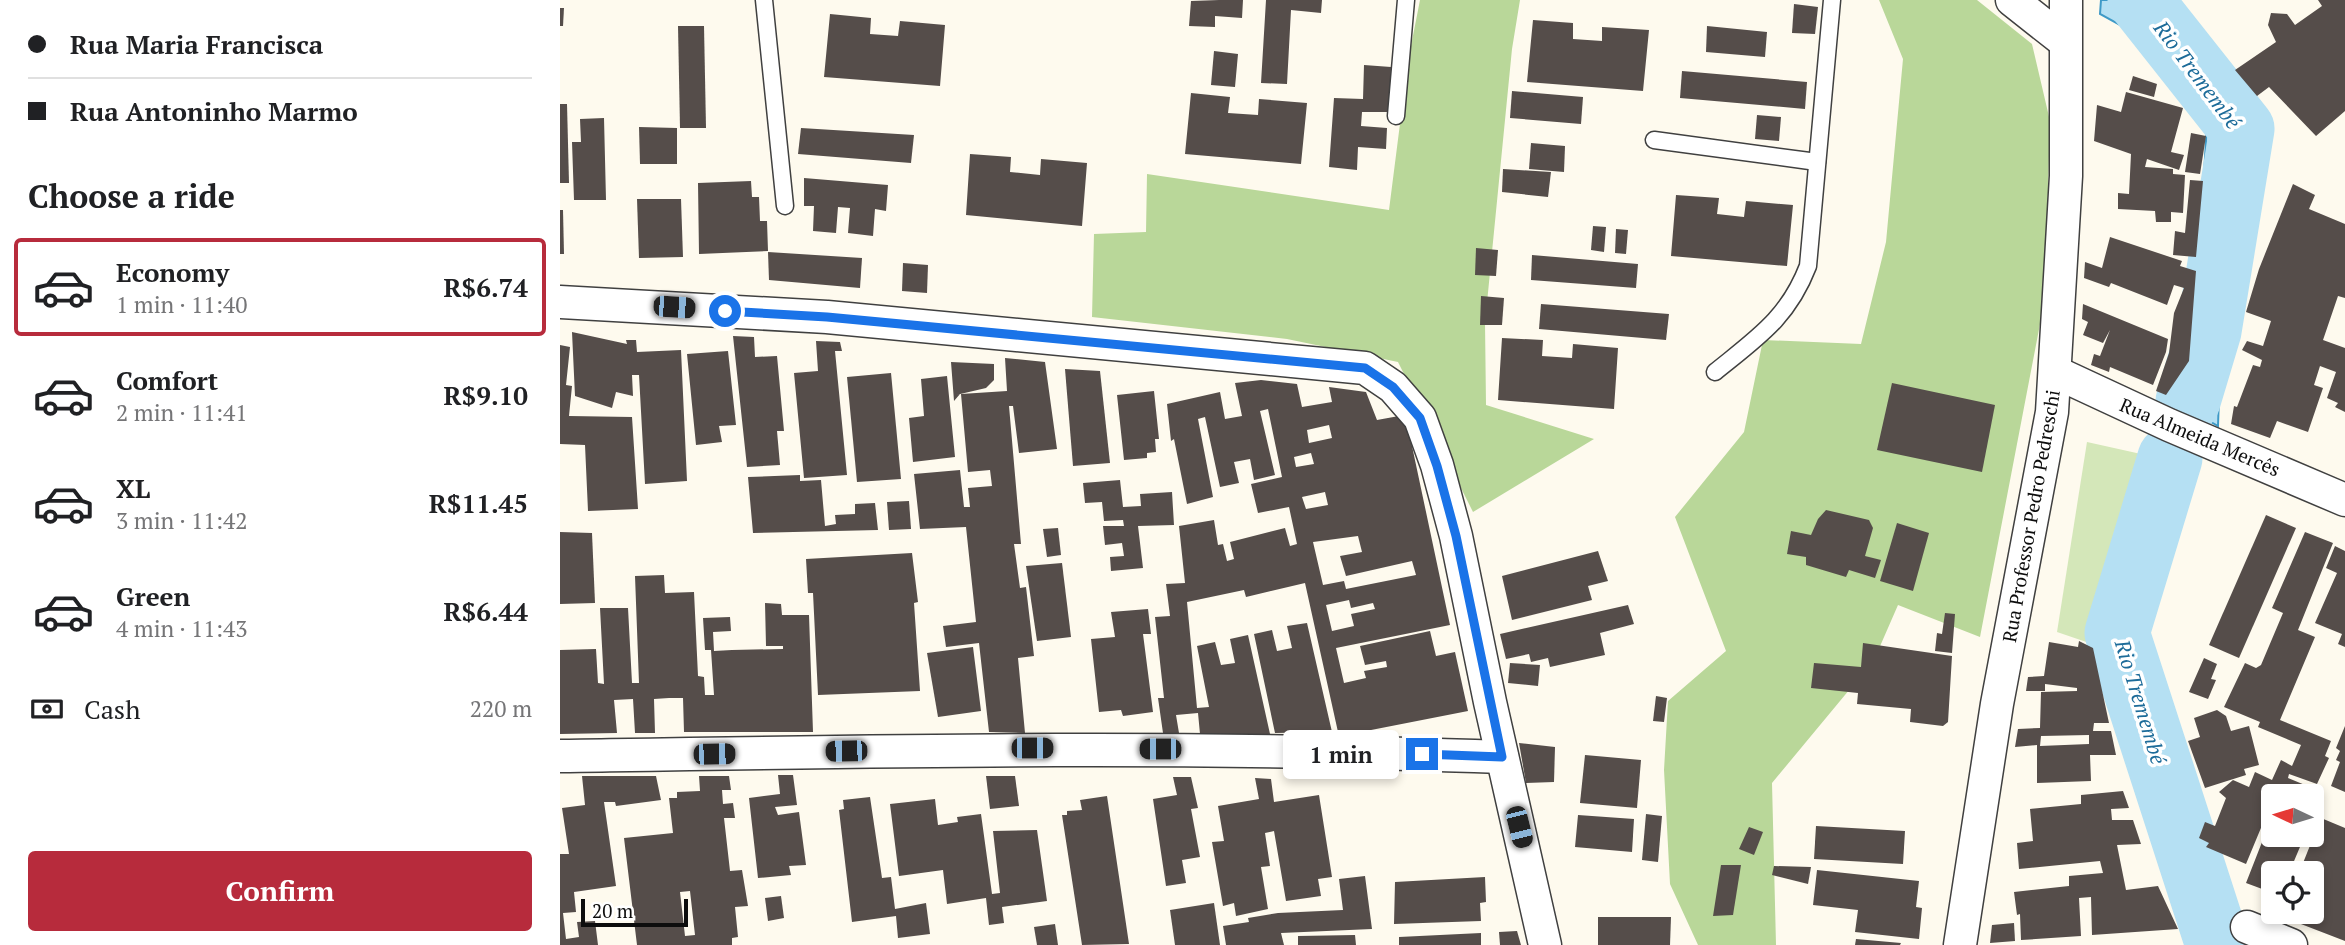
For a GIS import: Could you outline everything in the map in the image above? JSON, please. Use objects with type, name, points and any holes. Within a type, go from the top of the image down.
[{"type":"street","points":[[2012,0],[2064,41]]},
{"type":"street","name":"Rua Professor Pedro Pedreschi","points":[[1960,945],[1997,704],[2052,412],[2067,176],[2064,41],[2066,0]]},
{"type":"street","points":[[560,302],[827,317],[1365,368],[1393,387],[1420,418],[1437,466],[1456,536],[1545,945]]},
{"type":"street","name":"Rua Almeida Mercês","points":[[2055,372],[2169,425],[2345,500]]},
{"type":"street","points":[[560,756],[1087,748],[1288,749],[1502,757]]},
{"type":"street","points":[[2247,927],[2291,945]]},
{"type":"lane","points":[[764,0],[785,206]]},
{"type":"lane","points":[[1396,116],[1406,0]]},
{"type":"lane","points":[[1715,372],[1778,321],[1797,295],[1808,267],[1832,0]]},
{"type":"lane","points":[[1654,140],[1817,162]]},
{"type":"green space","points":[[1420,0],[1520,0],[1512,49],[1485,323],[1486,405],[1594,439],[1473,512],[1398,362],[1287,339],[1092,317],[1094,234],[1146,232],[1147,174],[1389,210],[1408,61]]},
{"type":"green space","points":[[1879,0],[1977,0],[2032,44],[2050,121],[2045,298],[1980,637],[1898,605],[1874,660],[1772,783],[1776,945],[1698,945],[1670,884],[1664,770],[1668,701],[1726,651],[1675,517],[1744,432],[1763,340],[1861,344],[1886,242],[1903,59]]},
{"type":"green space","points":[[2087,442],[2150,456],[2107,649],[2057,632]]},
{"type":"water","points":[[2101,0],[2147,0],[2229,103],[2218,426],[2190,410],[2208,107],[2151,42],[2100,14]]},
{"type":"building","points":[[1243,0],[1242,18],[1215,16],[1215,27],[1189,26],[1191,1]]},
{"type":"building","points":[[1266,0],[1322,0],[1321,13],[1291,10],[1287,84],[1261,83]]},
{"type":"building","points":[[2318,0],[2345,0],[2345,111],[2316,136],[2269,87],[2257,96],[2235,70],[2276,42],[2268,25],[2271,13],[2287,14],[2295,25],[2322,6]]},
{"type":"building","points":[[1794,4],[1818,7],[1815,34],[1792,33]]},
{"type":"building","points":[[560,8],[564,8],[563,26],[560,26]]},
{"type":"building","points":[[830,14],[871,18],[870,34],[898,36],[900,21],[945,25],[940,86],[824,77]]},
{"type":"building","points":[[1533,20],[1573,23],[1573,39],[1602,41],[1602,27],[1649,30],[1643,91],[1527,82]]},
{"type":"building","points":[[678,26],[704,26],[706,128],[680,128]]},
{"type":"building","points":[[1707,26],[1767,32],[1765,57],[1706,52]]},
{"type":"building","points":[[1214,51],[1238,54],[1235,87],[1211,85]]},
{"type":"building","points":[[1364,65],[1391,67],[1390,112],[1362,112],[1361,126],[1387,128],[1386,149],[1358,147],[1357,170],[1329,167],[1334,98],[1363,99]]},
{"type":"building","points":[[1682,71],[1807,82],[1805,109],[1680,98]]},
{"type":"building","points":[[2133,76],[2157,84],[2154,97],[2129,90]]},
{"type":"building","points":[[1512,91],[1583,97],[1581,124],[1510,118]]},
{"type":"building","points":[[2126,92],[2183,108],[2171,152],[2184,155],[2179,170],[2147,159],[2145,167],[2173,169],[2173,174],[2185,175],[2183,213],[2171,212],[2171,222],[2156,222],[2155,211],[2118,209],[2118,193],[2129,194],[2131,154],[2094,141],[2097,105],[2121,112]]},
{"type":"building","points":[[1191,93],[1230,97],[1228,113],[1258,115],[1259,99],[1307,103],[1301,164],[1185,154]]},
{"type":"building","points":[[560,104],[567,104],[569,183],[560,183]]},
{"type":"building","points":[[1757,115],[1781,117],[1779,141],[1755,139]]},
{"type":"building","points":[[604,118],[606,200],[574,200],[572,142],[581,142],[580,119]]},
{"type":"building","points":[[639,127],[677,128],[677,164],[640,164]]},
{"type":"building","points":[[801,128],[914,135],[911,163],[798,154]]},
{"type":"building","points":[[2191,133],[2206,136],[2200,174],[2185,172]]},
{"type":"building","points":[[1531,143],[1565,146],[1564,172],[1529,169]]},
{"type":"building","points":[[970,154],[1011,157],[1010,172],[1040,175],[1041,159],[1087,163],[1082,226],[966,215]]},
{"type":"building","points":[[1503,169],[1551,172],[1548,197],[1502,192]]},
{"type":"building","points":[[804,178],[888,185],[886,211],[875,209],[873,236],[848,233],[850,208],[838,207],[836,233],[813,231],[814,206],[804,206]]},
{"type":"building","points":[[2190,180],[2203,181],[2196,257],[2173,255],[2175,231],[2185,233]]},
{"type":"building","points":[[751,181],[752,197],[759,197],[760,221],[767,221],[768,251],[699,254],[698,183]]},
{"type":"building","points":[[2293,184],[2315,195],[2309,209],[2345,224],[2345,298],[2338,296],[2323,340],[2345,348],[2345,412],[2335,407],[2338,403],[2327,398],[2336,372],[2320,366],[2314,385],[2323,388],[2308,432],[2277,421],[2270,438],[2231,424],[2234,406],[2237,407],[2253,365],[2260,367],[2262,360],[2242,350],[2247,341],[2263,346],[2271,321],[2246,312],[2259,269]]},
{"type":"building","points":[[1676,195],[1719,198],[1717,214],[1744,217],[1746,201],[1793,205],[1787,266],[1671,256]]},
{"type":"building","points":[[637,199],[681,199],[683,257],[639,258]]},
{"type":"building","points":[[560,210],[563,210],[564,254],[560,254]]},
{"type":"building","points":[[1593,226],[1606,227],[1604,252],[1591,250]]},
{"type":"building","points":[[1616,229],[1628,230],[1626,254],[1615,253]]},
{"type":"building","points":[[2110,237],[2182,261],[2180,266],[2196,271],[2189,361],[2166,395],[2156,391],[2169,353],[2174,313],[2184,288],[2174,285],[2167,305],[2111,283],[2109,287],[2084,278],[2085,262],[2102,268]]},
{"type":"building","points":[[1476,248],[1498,250],[1496,276],[1475,275]]},
{"type":"building","points":[[768,252],[862,258],[860,288],[769,280]]},
{"type":"building","points":[[1532,255],[1638,264],[1636,288],[1531,280]]},
{"type":"building","points":[[903,263],[928,265],[927,293],[902,291]]},
{"type":"building","points":[[1481,296],[1504,298],[1502,325],[1480,325]]},
{"type":"building","points":[[1541,304],[1669,314],[1666,340],[1539,329]]},
{"type":"building","points":[[2083,304],[2168,339],[2166,352],[2153,385],[2110,367],[2109,372],[2091,365],[2094,354],[2100,356],[2110,330],[2103,343],[2083,335],[2088,322],[2082,319]]},
{"type":"building","points":[[572,332],[627,344],[626,340],[636,340],[637,352],[681,350],[687,481],[645,484],[639,375],[632,375],[633,396],[616,392],[612,408],[575,396]]},
{"type":"building","points":[[733,336],[754,337],[755,357],[777,356],[784,431],[777,431],[780,465],[747,467]]},
{"type":"building","points":[[1502,338],[1543,340],[1542,356],[1572,358],[1573,344],[1618,348],[1614,409],[1498,400]]},
{"type":"building","points":[[816,341],[840,342],[842,351],[835,351],[847,475],[804,478],[794,373],[818,371]]},
{"type":"building","points":[[560,345],[570,347],[566,385],[572,386],[569,416],[632,417],[638,509],[588,511],[585,445],[560,444]]},
{"type":"building","points":[[728,351],[736,425],[719,426],[722,442],[696,445],[687,354]]},
{"type":"building","points":[[1005,358],[1045,362],[1057,449],[1019,453],[1013,406],[1009,406],[1021,544],[1014,544],[1020,588],[1026,587],[1034,656],[1018,658],[1025,733],[989,732],[979,643],[946,647],[943,626],[976,622],[966,527],[920,529],[914,474],[960,470],[964,507],[970,507],[968,488],[992,486],[990,470],[968,472],[961,394],[1007,391]]},
{"type":"building","points":[[951,362],[994,364],[994,380],[986,388],[960,394],[954,401]]},
{"type":"building","points":[[1065,369],[1100,371],[1110,463],[1073,466]]},
{"type":"building","points":[[891,373],[901,479],[857,482],[847,377]]},
{"type":"building","points":[[947,376],[955,457],[913,462],[909,418],[924,416],[921,379]]},
{"type":"building","points":[[1261,380],[1297,384],[1302,407],[1332,402],[1329,387],[1366,392],[1377,420],[1399,416],[1403,418],[1412,446],[1450,625],[1336,648],[1344,683],[1366,678],[1364,671],[1387,667],[1386,661],[1365,665],[1360,646],[1430,631],[1436,656],[1455,652],[1468,711],[1366,731],[1338,732],[1305,583],[1246,597],[1244,590],[1187,602],[1197,708],[1209,707],[1197,646],[1215,642],[1221,665],[1235,663],[1230,639],[1248,635],[1270,734],[1200,734],[1198,713],[1176,715],[1179,733],[1163,733],[1158,698],[1164,698],[1155,617],[1170,616],[1166,584],[1185,583],[1179,526],[1214,520],[1218,545],[1223,544],[1227,561],[1234,559],[1230,542],[1285,528],[1290,546],[1297,544],[1289,507],[1258,513],[1251,484],[1282,477],[1268,409],[1260,411],[1275,475],[1254,480],[1250,459],[1234,462],[1239,483],[1220,487],[1205,417],[1198,419],[1213,497],[1187,504],[1174,439],[1171,441],[1167,404],[1220,392],[1225,419],[1242,416],[1235,383]],"holes":[[[1329,425],[1332,438],[1309,443],[1307,430]],[[1311,453],[1314,464],[1296,467],[1294,457]],[[1325,492],[1328,505],[1306,509],[1302,497]],[[1358,536],[1362,552],[1340,556],[1346,576],[1412,561],[1416,575],[1346,589],[1344,581],[1323,585],[1313,542]],[[1349,600],[1351,608],[1373,603],[1375,609],[1351,614],[1354,626],[1332,631],[1326,605]]]},
{"type":"building","points":[[1892,383],[1995,405],[1982,472],[1877,450]]},
{"type":"building","points":[[1154,391],[1159,439],[1155,439],[1156,452],[1147,453],[1147,458],[1124,460],[1117,395]]},
{"type":"building","points":[[800,475],[800,481],[821,480],[825,526],[836,524],[835,515],[855,514],[855,504],[875,503],[878,530],[753,533],[748,477]]},
{"type":"building","points":[[1120,480],[1123,507],[1141,506],[1140,494],[1172,492],[1174,525],[1138,526],[1143,568],[1111,571],[1110,557],[1124,556],[1122,543],[1105,545],[1103,526],[1124,526],[1123,520],[1104,521],[1102,502],[1085,503],[1083,483]]},
{"type":"building","points":[[909,501],[911,529],[889,530],[887,502]]},
{"type":"building","points":[[1826,510],[1869,520],[1873,528],[1865,556],[1881,560],[1875,578],[1849,570],[1846,577],[1806,565],[1806,557],[1787,554],[1791,531],[1811,535],[1818,519]]},
{"type":"building","points":[[2266,515],[2296,528],[2239,658],[2209,645]]},
{"type":"building","points":[[1897,523],[1929,533],[1913,591],[1880,581]]},
{"type":"building","points":[[1058,528],[1061,555],[1047,557],[1043,529]]},
{"type":"building","points":[[560,532],[592,533],[595,603],[560,604]]},
{"type":"building","points":[[2305,532],[2333,543],[2298,630],[2315,637],[2280,720],[2331,741],[2325,756],[2329,758],[2317,784],[2289,774],[2288,778],[2303,784],[2261,784],[2261,828],[2246,864],[2206,847],[2209,843],[2199,838],[2205,822],[2215,826],[2226,798],[2219,792],[2233,780],[2249,787],[2255,772],[2272,780],[2281,760],[2292,766],[2301,745],[2258,727],[2260,722],[2224,707],[2245,663],[2256,668],[2261,665],[2283,613],[2272,608]]},
{"type":"building","points":[[2335,546],[2345,551],[2345,647],[2338,644],[2342,634],[2315,623],[2337,573],[2326,568]]},
{"type":"building","points":[[1598,551],[1608,581],[1588,586],[1592,600],[1512,620],[1502,576]]},
{"type":"building","points":[[912,553],[918,602],[914,603],[920,691],[818,695],[813,593],[808,593],[806,559]]},
{"type":"building","points":[[1062,563],[1071,637],[1037,641],[1026,566]]},
{"type":"building","points":[[664,575],[665,593],[694,592],[698,676],[704,677],[705,695],[714,695],[711,650],[705,650],[703,618],[730,617],[731,631],[713,632],[714,651],[783,649],[783,646],[766,646],[765,603],[781,604],[782,615],[809,615],[813,732],[684,732],[683,698],[669,698],[654,699],[655,733],[635,733],[633,699],[614,700],[617,733],[560,734],[560,650],[596,649],[598,683],[604,684],[600,608],[628,608],[632,683],[639,683],[635,576]]},
{"type":"building","points":[[1628,605],[1634,624],[1600,633],[1605,655],[1550,667],[1548,658],[1531,662],[1529,654],[1506,659],[1500,634]]},
{"type":"building","points":[[1148,609],[1151,634],[1143,634],[1153,712],[1123,716],[1121,710],[1099,712],[1091,639],[1115,637],[1111,612]]},
{"type":"building","points":[[1945,613],[1955,614],[1952,653],[1935,651],[1937,633],[1942,634]]},
{"type":"building","points":[[1307,623],[1332,732],[1275,733],[1254,634],[1272,630],[1277,651],[1292,648],[1287,626]]},
{"type":"building","points":[[2079,641],[2093,648],[2109,723],[2094,723],[2093,731],[2111,731],[2116,755],[2090,755],[2091,781],[2037,783],[2037,745],[2015,747],[2018,729],[2040,728],[2041,692],[2077,691],[2077,688],[2045,684],[2045,691],[2026,691],[2028,677],[2044,676],[2049,642],[2078,647]],"holes":[[[2089,735],[2089,744],[2040,746],[2041,736]]]},
{"type":"building","points":[[1863,643],[1952,656],[1948,722],[1943,726],[1910,722],[1911,709],[1857,704],[1858,693],[1811,688],[1814,663],[1861,667]]},
{"type":"building","points":[[973,647],[981,711],[938,717],[927,653]]},
{"type":"building","points":[[2204,658],[2217,664],[2211,679],[2216,680],[2208,699],[2189,692]]},
{"type":"building","points":[[1510,663],[1540,665],[1538,686],[1508,683]]},
{"type":"building","points":[[1656,696],[1667,698],[1664,722],[1653,721]]},
{"type":"building","points":[[2217,710],[2226,716],[2231,731],[2249,726],[2259,765],[2244,769],[2246,775],[2205,788],[2188,741],[2200,737],[2194,718]]},
{"type":"building","points":[[2345,726],[2345,792],[2331,786],[2340,762],[2336,760],[2340,751],[2336,748]]},
{"type":"building","points":[[1519,743],[1555,747],[1554,782],[1526,783]]},
{"type":"building","points":[[1585,755],[1641,760],[1637,808],[1580,803]]},
{"type":"building","points":[[778,775],[793,775],[797,805],[775,807],[778,815],[799,812],[806,865],[789,866],[791,875],[758,878],[749,798],[780,794]]},
{"type":"building","points":[[582,776],[656,776],[661,800],[616,806],[615,802],[604,802],[616,886],[574,892],[576,912],[563,913],[566,939],[579,937],[577,922],[595,921],[598,945],[560,945],[560,854],[569,854],[562,808],[585,805]]},
{"type":"building","points":[[699,776],[729,776],[731,790],[722,790],[723,804],[733,803],[735,818],[724,818],[730,871],[742,870],[748,906],[735,907],[738,937],[732,938],[732,945],[637,945],[624,838],[673,833],[669,798],[677,798],[677,792],[700,791]],"holes":[[[690,891],[695,935],[685,936],[680,892]]]},
{"type":"building","points":[[986,776],[1015,776],[1019,806],[990,809]]},
{"type":"building","points":[[1173,777],[1191,777],[1198,808],[1191,809],[1200,857],[1182,860],[1186,883],[1166,886],[1153,799],[1177,795]]},
{"type":"building","points":[[1255,778],[1271,779],[1274,802],[1319,795],[1332,877],[1318,879],[1321,896],[1286,901],[1274,831],[1265,833],[1270,866],[1261,867],[1268,909],[1236,916],[1234,903],[1223,906],[1212,842],[1224,841],[1218,806],[1259,799]]},
{"type":"building","points":[[2123,791],[2129,808],[2111,809],[2112,820],[2133,820],[2141,844],[2117,845],[2126,890],[2158,886],[2178,929],[2092,935],[2091,897],[2079,898],[2081,936],[2021,940],[2020,914],[2017,915],[2014,892],[2069,886],[2069,876],[2103,873],[2100,861],[2019,869],[2017,843],[2033,841],[2030,809],[2081,804],[2081,795]]},
{"type":"building","points":[[1107,796],[1129,944],[1082,945],[1062,815],[1067,815],[1067,811],[1082,810],[1080,800]]},
{"type":"building","points":[[870,797],[882,878],[891,877],[895,909],[926,903],[930,934],[898,938],[896,916],[852,922],[839,810],[844,809],[843,800]]},
{"type":"building","points":[[935,799],[938,825],[958,822],[957,817],[981,814],[992,894],[1000,893],[993,831],[1037,830],[1047,901],[1002,907],[1004,923],[989,925],[986,898],[947,904],[943,870],[899,876],[890,804]]},
{"type":"building","points":[[1646,814],[1662,816],[1658,862],[1642,860]]},
{"type":"building","points":[[1578,815],[1634,819],[1632,852],[1575,847]]},
{"type":"building","points":[[2324,819],[2345,828],[2345,941],[2301,924],[2324,924],[2324,861],[2304,861],[2309,847],[2324,847]]},
{"type":"building","points":[[1816,826],[1905,831],[1903,864],[1814,859]]},
{"type":"building","points":[[1749,827],[1763,832],[1754,855],[1739,849]]},
{"type":"building","points":[[2261,845],[2261,847],[2300,847],[2294,861],[2261,861],[2261,889],[2246,883]]},
{"type":"building","points":[[1721,865],[1741,865],[1733,915],[1713,916]]},
{"type":"building","points":[[1774,866],[1811,867],[1808,884],[1772,875]]},
{"type":"building","points":[[1817,870],[1919,881],[1916,907],[1922,908],[1919,939],[1855,932],[1858,910],[1813,905]]},
{"type":"building","points":[[1365,876],[1372,929],[1281,933],[1284,945],[1226,945],[1223,926],[1249,922],[1248,918],[1278,913],[1343,910],[1339,879]]},
{"type":"building","points":[[1485,877],[1486,902],[1480,903],[1481,921],[1394,924],[1395,882]]},
{"type":"building","points":[[781,896],[784,918],[768,921],[765,898]]},
{"type":"building","points":[[1214,903],[1220,945],[1175,945],[1170,910]]},
{"type":"building","points":[[1598,917],[1671,917],[1670,945],[1598,945]]},
{"type":"building","points":[[2014,923],[2015,941],[1990,943],[1992,925]]},
{"type":"building","points":[[1055,924],[1058,945],[1037,945],[1034,927]]},
{"type":"building","points":[[1517,931],[1521,945],[1500,945],[1499,932]]},
{"type":"building","points":[[1481,933],[1481,945],[1399,945],[1399,937]]},
{"type":"building","points":[[1355,935],[1356,945],[1298,945],[1298,936]]},
{"type":"building","points":[[1856,939],[1901,943],[1855,945]]},
{"type":"waterway","name":"Rio Tremembé","points":[[2140,0],[2242,129],[2209,331],[2188,401]]},
{"type":"waterway","name":"Rio Tremembé","points":[[2170,458],[2117,633],[2218,945]]},
{"type":"route","points":[[725,311],[827,317],[1365,368],[1393,387],[1420,418],[1437,466],[1456,536],[1502,757],[1422,754]]}]
